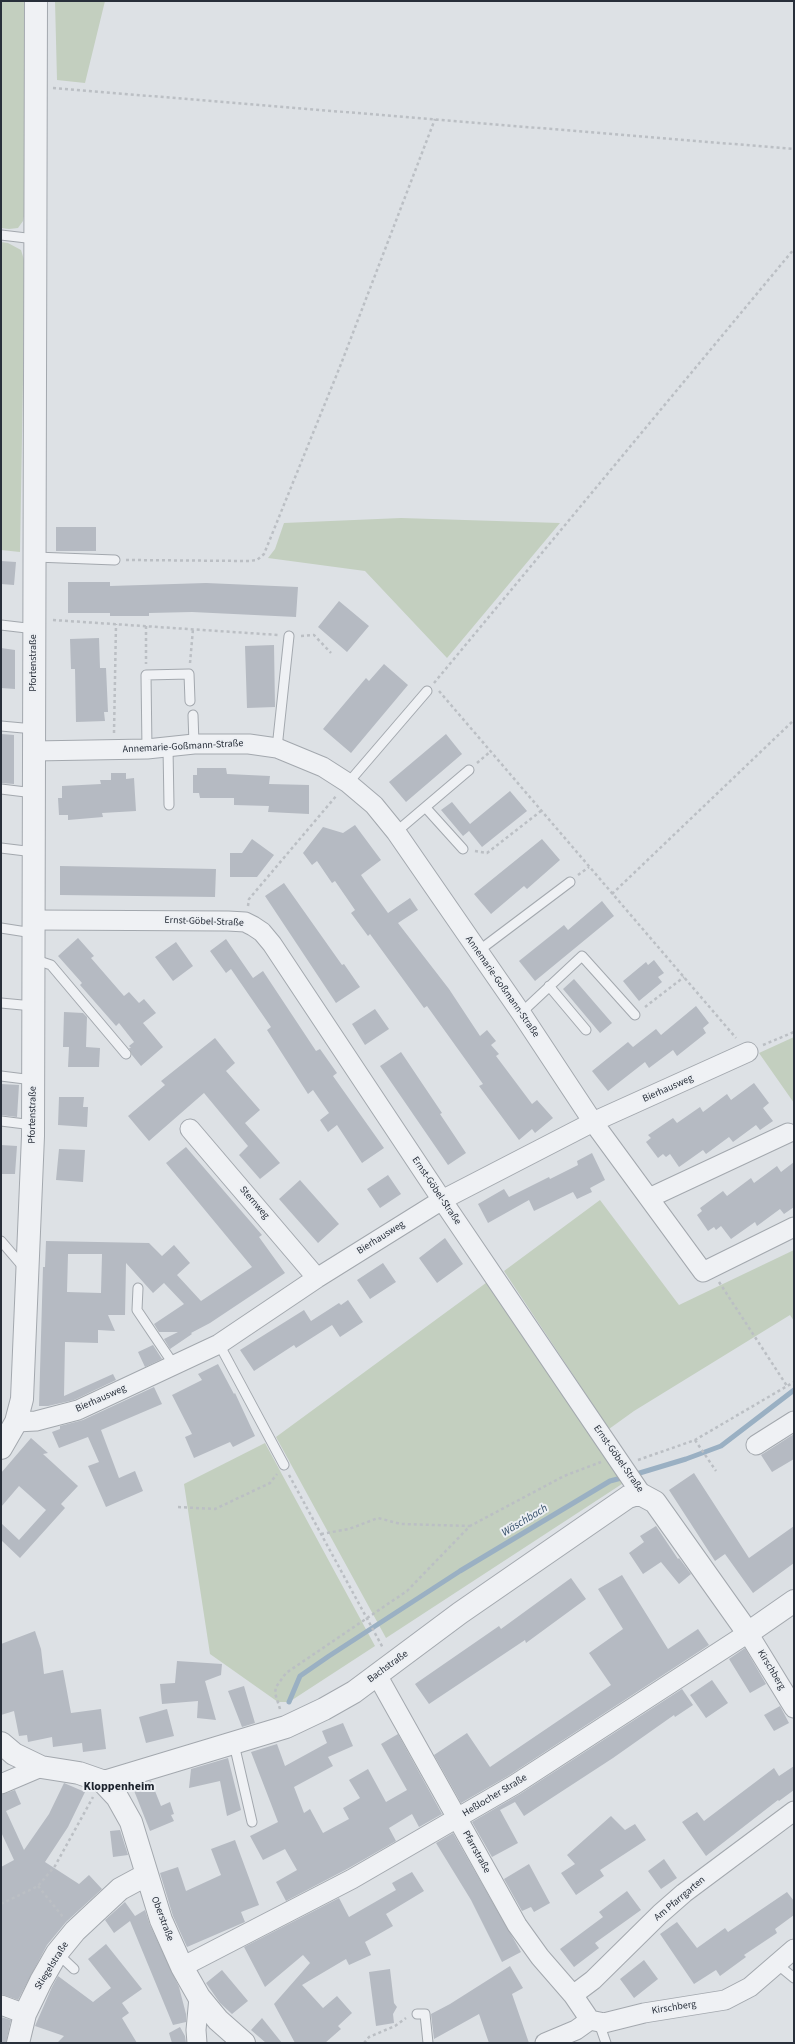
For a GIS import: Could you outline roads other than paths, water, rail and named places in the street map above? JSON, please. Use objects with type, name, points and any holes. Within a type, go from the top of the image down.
[{"type":"street","name":"Pfortenstraße","points":[[1,1448],[16,1422],[22,1399],[33,1125],[36,1]]},
{"type":"street","name":"Annemarie-Goßmann-Straße","points":[[34,751],[147,749],[168,748],[194,744],[249,744],[276,748],[323,768],[348,783],[374,805],[396,832],[477,952],[521,1012],[593,1122],[703,1272],[794,1227]]},
{"type":"street","name":"Ernst-Göbel-Straße","points":[[33,927],[245,922],[258,929],[272,944],[620,1464],[639,1491],[655,1502],[748,1633]]},
{"type":"street","name":"Bierhausweg","points":[[16,1422],[36,1421],[78,1410],[219,1344],[317,1278],[442,1200],[593,1122],[748,1052]]},
{"type":"street","name":"Sternweg","points":[[190,1129],[317,1278]]},
{"type":"street","points":[[649,1198],[788,1133]]},
{"type":"street","points":[[756,1445],[794,1421]]},
{"type":"street","name":"Bachstraße","points":[[103,1781],[234,1744],[286,1727],[324,1709],[377,1675],[460,1613],[628,1497],[639,1491]]},
{"type":"street","name":"Heßlocher Straße","points":[[182,1967],[352,1879],[457,1818],[589,1738],[794,1601]]},
{"type":"street","name":"Kirschberg","points":[[748,1633],[794,1708]]},
{"type":"street","name":"Pfarrstraße","points":[[377,1675],[517,1925],[540,1957],[594,2021]]},
{"type":"street","points":[[1,1743],[14,1754],[41,1767],[79,1774],[103,1781]]},
{"type":"street","points":[[1,1784],[41,1767]]},
{"type":"street","name":"Oberstraße","points":[[103,1781],[117,1797],[131,1822],[146,1875],[162,1920],[182,1967],[199,1997],[218,2020],[244,2043]]},
{"type":"street","name":"Am Pfarrgarten","points":[[573,1995],[593,1980],[660,1914],[684,1893],[794,1811]]},
{"type":"street","name":"Stiegelstraße","points":[[18,2043],[25,2014],[57,1953],[75,1931],[120,1889],[146,1875]]},
{"type":"street","name":"Kirschberg","points":[[545,2043],[594,2021],[610,2022],[644,2013],[725,2000],[750,1987],[794,1949]]},
{"type":"street","points":[[197,2043],[196,2030],[199,1997]]},
{"type":"street","points":[[1,2005],[25,2014]]},
{"type":"lane","points":[[1,235],[35,239]]},
{"type":"lane","points":[[35,558],[115,560]]},
{"type":"lane","points":[[1,625],[35,624]]},
{"type":"lane","points":[[276,748],[289,636]]},
{"type":"lane","points":[[147,749],[146,675],[189,674],[190,701]]},
{"type":"lane","points":[[348,783],[427,691]]},
{"type":"lane","points":[[193,715],[194,744]]},
{"type":"lane","points":[[1,726],[34,729]]},
{"type":"lane","points":[[168,748],[169,805]]},
{"type":"lane","points":[[396,832],[469,770]]},
{"type":"lane","points":[[1,789],[34,793]]},
{"type":"lane","points":[[426,808],[463,849]]},
{"type":"lane","points":[[1,848],[34,852]]},
{"type":"lane","points":[[477,952],[570,882]]},
{"type":"lane","points":[[1,928],[33,927]]},
{"type":"lane","points":[[521,1012],[582,956],[635,1014]]},
{"type":"lane","points":[[33,959],[51,966],[126,1054]]},
{"type":"lane","points":[[549,986],[586,1030]]},
{"type":"lane","points":[[1,1003],[33,1006]]},
{"type":"lane","points":[[1,1076],[33,1080]]},
{"type":"lane","points":[[1,1121],[33,1125]]},
{"type":"lane","points":[[1,1241],[27,1272]]},
{"type":"lane","points":[[138,1288],[137,1310],[174,1365]]},
{"type":"lane","points":[[219,1344],[284,1465]]},
{"type":"lane","points":[[234,1744],[252,1822]]},
{"type":"lane","points":[[57,1953],[74,1969]]},
{"type":"lane","points":[[777,1964],[794,1978]]},
{"type":"lane","points":[[417,2014],[425,2014],[428,2043]]},
{"type":"lane","points":[[594,2021],[606,2043]]},
{"type":"waterway","name":"Wäschbach","points":[[633,1475],[686,1459],[721,1446],[794,1390]]},
{"type":"waterway","name":"Wäschbach","points":[[289,1702],[300,1676],[329,1656],[460,1571],[610,1481],[625,1477]]},
{"type":"district","name":"Kloppenheim","points":[[119,1787]]}]
